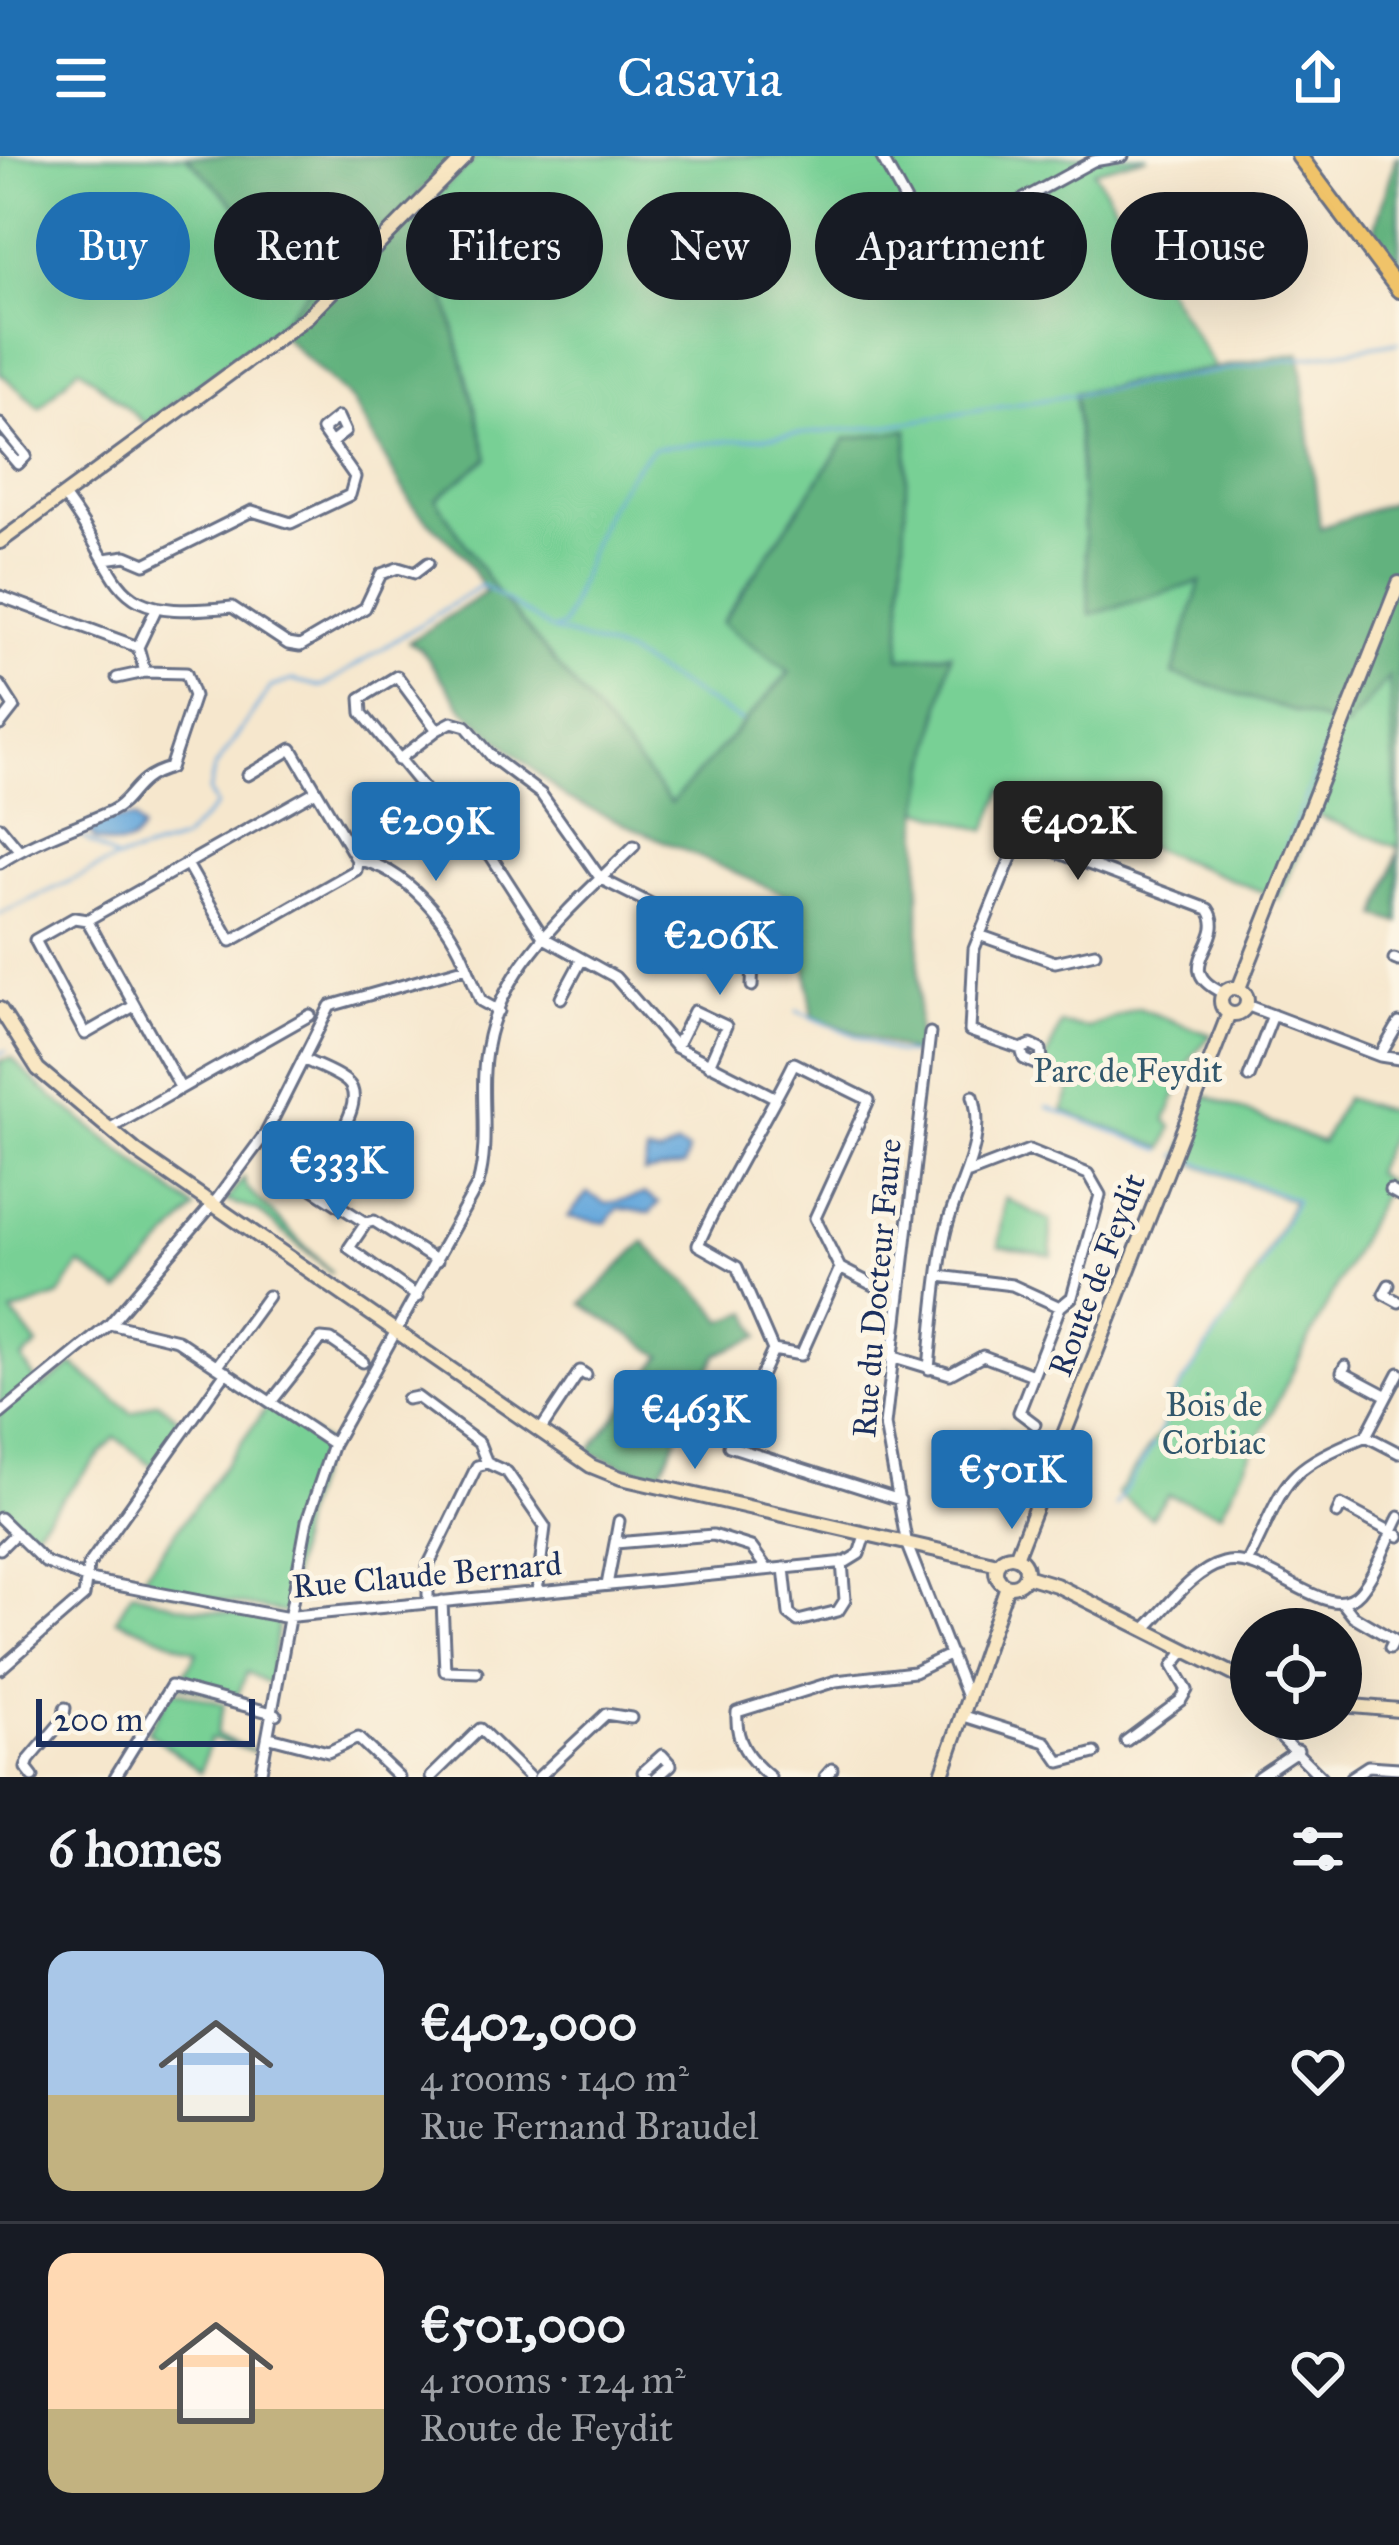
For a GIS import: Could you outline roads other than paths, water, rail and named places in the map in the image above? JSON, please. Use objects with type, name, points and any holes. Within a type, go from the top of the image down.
[{"type":"main road","points":[[1304,156],[1394,283]]},
{"type":"street","points":[[0,542],[322,301],[466,156]]},
{"type":"street","points":[[881,156],[932,249],[1091,158],[1123,156]]},
{"type":"street","points":[[0,424],[26,456],[17,464],[1,445]]},
{"type":"street","points":[[105,559],[126,556],[145,564],[252,512],[291,523],[350,495],[355,477],[331,442]]},
{"type":"street","points":[[63,495],[120,589],[176,614],[232,608],[288,644],[300,646],[365,608],[381,574],[398,568],[415,573],[428,563]]},
{"type":"street","points":[[1399,584],[1239,988],[1246,1005],[1380,1056],[1399,1058]]},
{"type":"street","points":[[0,596],[138,647]]},
{"type":"street","points":[[145,672],[138,647],[156,609]]},
{"type":"street","points":[[0,863],[19,850],[65,834],[88,816],[114,810],[141,779],[176,760],[193,685],[186,673],[145,672],[117,678]]},
{"type":"street","points":[[437,730],[397,676],[361,698],[362,712],[398,760],[448,818],[491,856],[544,938],[615,976],[676,1047],[776,1098]]},
{"type":"street","points":[[0,685],[14,707],[0,725]]},
{"type":"street","points":[[398,760],[452,722],[466,727],[493,758],[542,794],[601,879],[747,952],[753,958],[752,986]]},
{"type":"street","points":[[187,864],[230,941],[356,870],[357,860],[292,749],[248,775]]},
{"type":"street","points":[[134,1006],[86,1034],[35,940],[74,918],[87,920],[316,791]]},
{"type":"street","points":[[0,826],[19,850]]},
{"type":"street","points":[[1021,1049],[970,1031],[974,949],[1012,845],[1019,838],[1208,909],[1214,926],[1199,971],[1202,980],[1223,993],[1239,988]]},
{"type":"street","points":[[260,1777],[307,1521],[333,1444],[470,1207],[486,1158],[486,1047],[499,1011],[519,968],[634,846]]},
{"type":"street","points":[[357,860],[375,862],[398,879],[447,927],[481,1001],[499,1011]]},
{"type":"street","points":[[87,920],[180,1088]]},
{"type":"street","points":[[979,934],[1055,962],[1095,953]]},
{"type":"street","points":[[561,998],[582,959]]},
{"type":"street","points":[[0,1414],[110,1324],[212,1204],[266,1133],[330,1006],[467,967]]},
{"type":"street","points":[[1223,993],[1221,1002],[1229,1013],[1246,1005]]},
{"type":"street","points":[[0,1010],[23,1050],[109,1129],[591,1466],[621,1478],[908,1549],[997,1568],[1016,1557],[1026,1576],[1230,1674]]},
{"type":"street","points":[[676,1047],[694,1011],[726,1026],[709,1065]]},
{"type":"street","name":"Route de Feydit","points":[[1016,1557],[1229,1013]]},
{"type":"street","points":[[109,1129],[310,1016]]},
{"type":"street","points":[[1249,1078],[1273,1016]]},
{"type":"street","points":[[1380,1056],[1399,1023]]},
{"type":"street","name":"Rue du Docteur Faure","points":[[929,1034],[885,1424],[908,1549],[967,1697]]},
{"type":"street","points":[[303,1059],[349,1083],[353,1092],[349,1120],[313,1189],[365,1223]]},
{"type":"street","points":[[898,1298],[840,1268],[815,1218],[869,1100],[794,1063],[757,1140],[731,1170],[698,1245],[737,1267],[773,1350],[729,1446],[900,1500]]},
{"type":"street","points":[[929,1369],[945,1233],[969,1173],[978,1110],[973,1096]]},
{"type":"street","points":[[969,1173],[1029,1150],[1088,1174],[1100,1195],[1072,1297],[1060,1307],[1019,1412],[1035,1424]]},
{"type":"street","points":[[418,1297],[349,1248],[365,1223],[374,1221],[437,1262]]},
{"type":"street","points":[[773,1350],[801,1355],[840,1268]]},
{"type":"street","points":[[939,1276],[1012,1285],[1060,1307]]},
{"type":"street","points":[[1389,1285],[1384,1294],[1399,1301]]},
{"type":"street","points":[[0,1669],[84,1596],[90,1580],[88,1566],[268,1296]]},
{"type":"street","points":[[110,1324],[177,1340],[333,1444]]},
{"type":"street","points":[[271,1402],[321,1339],[331,1340],[363,1362]]},
{"type":"street","points":[[891,1356],[950,1374],[983,1356],[1033,1375]]},
{"type":"street","points":[[1345,1366],[1342,1372],[1387,1396]]},
{"type":"street","points":[[540,1431],[580,1370],[586,1375]]},
{"type":"street","points":[[1249,1561],[1292,1473],[1306,1461],[1366,1436],[1399,1372]]},
{"type":"street","points":[[407,1399],[417,1397],[479,1443],[487,1463]]},
{"type":"street","points":[[1366,1436],[1399,1453]]},
{"type":"street","points":[[428,1603],[428,1566],[477,1466],[487,1463],[507,1472],[545,1527],[537,1592]]},
{"type":"street","points":[[1337,1514],[1341,1505],[1395,1534]]},
{"type":"street","points":[[1145,1629],[1203,1572],[1224,1562],[1249,1561],[1325,1600],[1342,1602],[1362,1588],[1395,1534],[1399,1517]]},
{"type":"street","name":"Rue Claude Bernard","points":[[0,1518],[45,1562],[90,1580],[292,1616],[842,1562]]},
{"type":"street","points":[[607,1585],[620,1521]]},
{"type":"street","points":[[0,1549],[16,1533]]},
{"type":"street","points":[[615,1544],[713,1535],[752,1546],[767,1569]]},
{"type":"street","points":[[784,1568],[790,1615],[798,1621],[838,1611],[845,1600],[842,1562],[857,1557],[864,1538]]},
{"type":"street","points":[[997,1568],[1007,1586]]},
{"type":"street","points":[[941,1777],[1007,1586],[1026,1576]]},
{"type":"street","points":[[442,1601],[446,1671],[478,1672]]},
{"type":"street","points":[[1342,1602],[1353,1616],[1394,1640],[1390,1648]]},
{"type":"street","points":[[1126,1742],[1181,1700],[1187,1690],[1173,1666],[1184,1652]]},
{"type":"street","points":[[770,1777],[749,1760],[736,1726],[737,1712],[836,1681],[914,1672],[951,1654]]},
{"type":"street","points":[[115,1777],[171,1686],[275,1714]]},
{"type":"street","points":[[1362,1707],[1399,1710]]},
{"type":"street","points":[[33,1777],[26,1768],[29,1760],[63,1720],[65,1708]]},
{"type":"street","points":[[539,1777],[606,1714],[631,1718]]},
{"type":"street","points":[[961,1715],[1046,1742],[1061,1767],[1095,1753]]},
{"type":"street","points":[[431,1777],[480,1730],[529,1777]]},
{"type":"street","points":[[270,1737],[328,1752],[358,1738],[398,1777]]},
{"type":"street","points":[[1287,1740],[1322,1777]]},
{"type":"street","points":[[1258,1777],[1298,1750]]},
{"type":"street","points":[[648,1777],[644,1772],[662,1755],[671,1765],[657,1777]]},
{"type":"street","points":[[1351,1777],[1368,1766],[1399,1768]]},
{"type":"water","points":[[134,819],[142,829],[128,844],[95,840],[88,829],[94,820]]},
{"type":"water","points":[[677,1146],[688,1151],[684,1166],[644,1173],[647,1153],[660,1155]]},
{"type":"water","points":[[587,1193],[607,1204],[645,1194],[659,1203],[650,1213],[618,1208],[606,1223],[568,1217]]},
{"type":"waterway","points":[[81,836],[117,860],[182,840],[216,806],[209,792],[214,769],[271,687],[293,680],[322,687],[482,585],[552,630],[563,626],[608,509],[654,448],[884,426],[1399,342]]},
{"type":"waterway","points":[[1271,886],[1399,562]]},
{"type":"waterway","points":[[555,631],[627,654],[741,721]]},
{"type":"waterway","points":[[0,914],[115,860]]},
{"type":"waterway","points":[[797,1011],[896,1053],[912,1054]]},
{"type":"waterway","points":[[0,1053],[6,1051]]},
{"type":"waterway","points":[[1047,1107],[1162,1150]]},
{"type":"waterway","points":[[1177,1155],[1296,1200],[1259,1272]]},
{"type":"waterway","points":[[1159,1435],[1176,1394],[1232,1311]]},
{"type":"waterway","points":[[1115,1506],[1154,1445]]},
{"type":"park label","name":"Parc de Feydit","points":[[1128,1071]]},
{"type":"park label","name":"Bois de Corbiac","points":[[1214,1424]]}]
